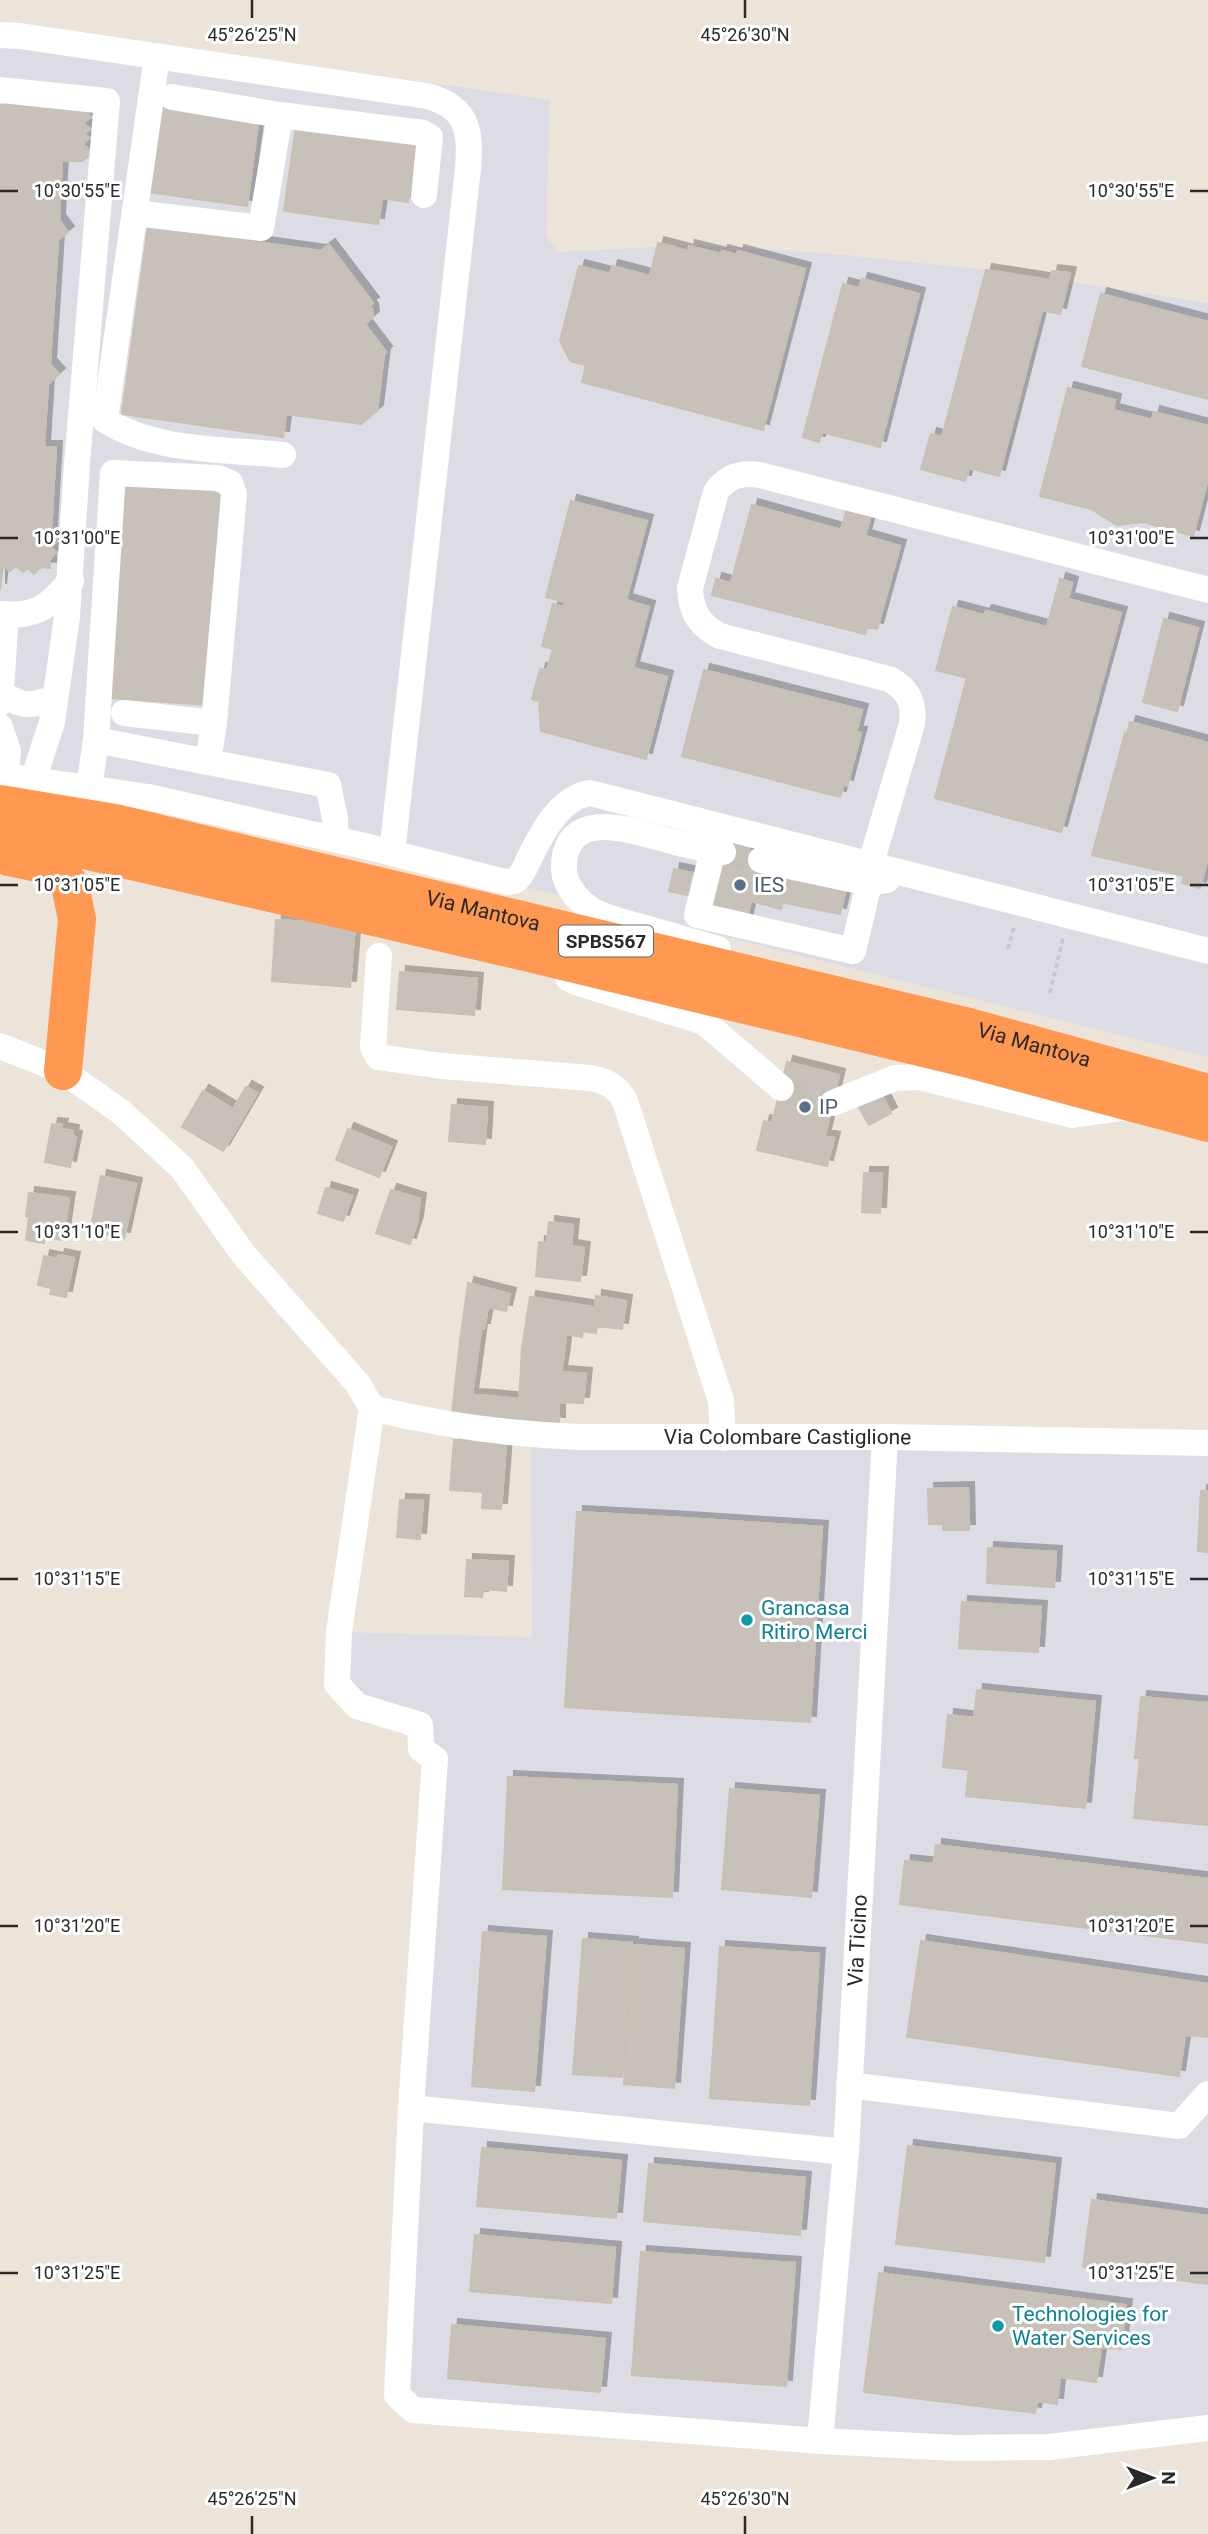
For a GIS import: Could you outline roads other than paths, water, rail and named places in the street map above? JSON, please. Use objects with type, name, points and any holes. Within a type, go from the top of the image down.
[{"type":"highway","name":"Via Mantova","points":[[2,785],[115,823],[968,1027],[1141,1090],[1208,1123]]},
{"type":"highway","name":"Via Mantova","points":[[0,835],[41,840],[521,951],[965,1058],[1141,1090],[1208,1093]]},
{"type":"highway","points":[[0,856],[39,863],[58,870],[70,885],[77,919],[63,1071]]},
{"type":"highway","points":[[77,919],[87,897],[99,882],[114,874],[193,876]]},
{"type":"highway","points":[[1141,1090],[1163,1070],[1208,1079]]},
{"type":"street","points":[[0,35],[427,96],[451,107],[468,126],[468,168],[392,853]]},
{"type":"street","points":[[157,56],[105,420],[126,434],[175,445],[282,455]]},
{"type":"street","points":[[0,90],[107,101],[77,464],[71,581],[52,722],[33,780]]},
{"type":"street","points":[[173,97],[280,115],[423,133],[430,137],[424,195]]},
{"type":"street","points":[[135,213],[261,228],[280,115]]},
{"type":"street","points":[[89,788],[96,740],[113,473],[217,478],[230,483],[234,494],[214,723],[208,762]]},
{"type":"street","points":[[816,992],[726,951],[612,919],[591,909],[572,889],[563,867],[572,839],[586,830],[606,826],[625,828],[718,851],[697,915],[853,951],[870,873],[914,711],[909,695],[900,685],[889,679],[720,636],[697,620],[690,604],[690,588],[716,492],[723,482],[748,473],[760,475],[1208,590]]},
{"type":"street","points":[[12,614],[52,601],[71,581]]},
{"type":"street","points":[[12,614],[64,635]]},
{"type":"street","points":[[0,703],[12,614]]},
{"type":"street","points":[[1,693],[16,703],[32,705],[55,698]]},
{"type":"street","points":[[124,713],[214,723]]},
{"type":"street","points":[[0,727],[8,751],[2,785],[33,780],[148,797],[336,839],[505,882],[515,881],[522,874],[554,817],[578,795],[590,793],[870,873]]},
{"type":"street","points":[[96,740],[328,785],[336,839]]},
{"type":"street","points":[[761,860],[914,877],[1208,951]]},
{"type":"street","points":[[521,951],[576,982],[704,1022],[781,1088]]},
{"type":"street","points":[[379,956],[373,1048],[378,1057],[442,1066],[590,1078],[603,1081],[619,1091],[625,1101],[721,1401],[723,1438]]},
{"type":"street","points":[[0,1046],[63,1071],[121,1112],[182,1168],[244,1255],[358,1384],[372,1409],[339,1632],[337,1684],[357,1706],[420,1725],[421,1749],[435,1759],[411,2108],[397,2395],[413,2410],[820,2441],[958,2448],[1049,2447],[1208,2428]]},
{"type":"street","points":[[833,1103],[895,1078],[919,1077],[1072,1115],[1141,1090]]},
{"type":"street","name":"Via Colombare Castiglione","points":[[372,1409],[414,1419],[531,1435],[578,1437],[885,1437],[1208,1443]]},
{"type":"street","name":"Via Ticino","points":[[820,2441],[846,2152],[885,1437]]},
{"type":"street","points":[[849,2085],[1179,2126],[1208,2094]]},
{"type":"street","points":[[411,2108],[846,2152]]},
{"type":"tunnel","points":[[723,852],[761,860]]},
{"type":"tunnel","points":[[781,1088],[833,1103]]},
{"type":"place","name":"IES","points":[[740,885]]},
{"type":"place","name":"IP","points":[[805,1107]]},
{"type":"place","name":"Grancasa Ritiro Merci","points":[[747,1620]]},
{"type":"place","name":"Technologies for Water Services","points":[[998,2326]]}]
